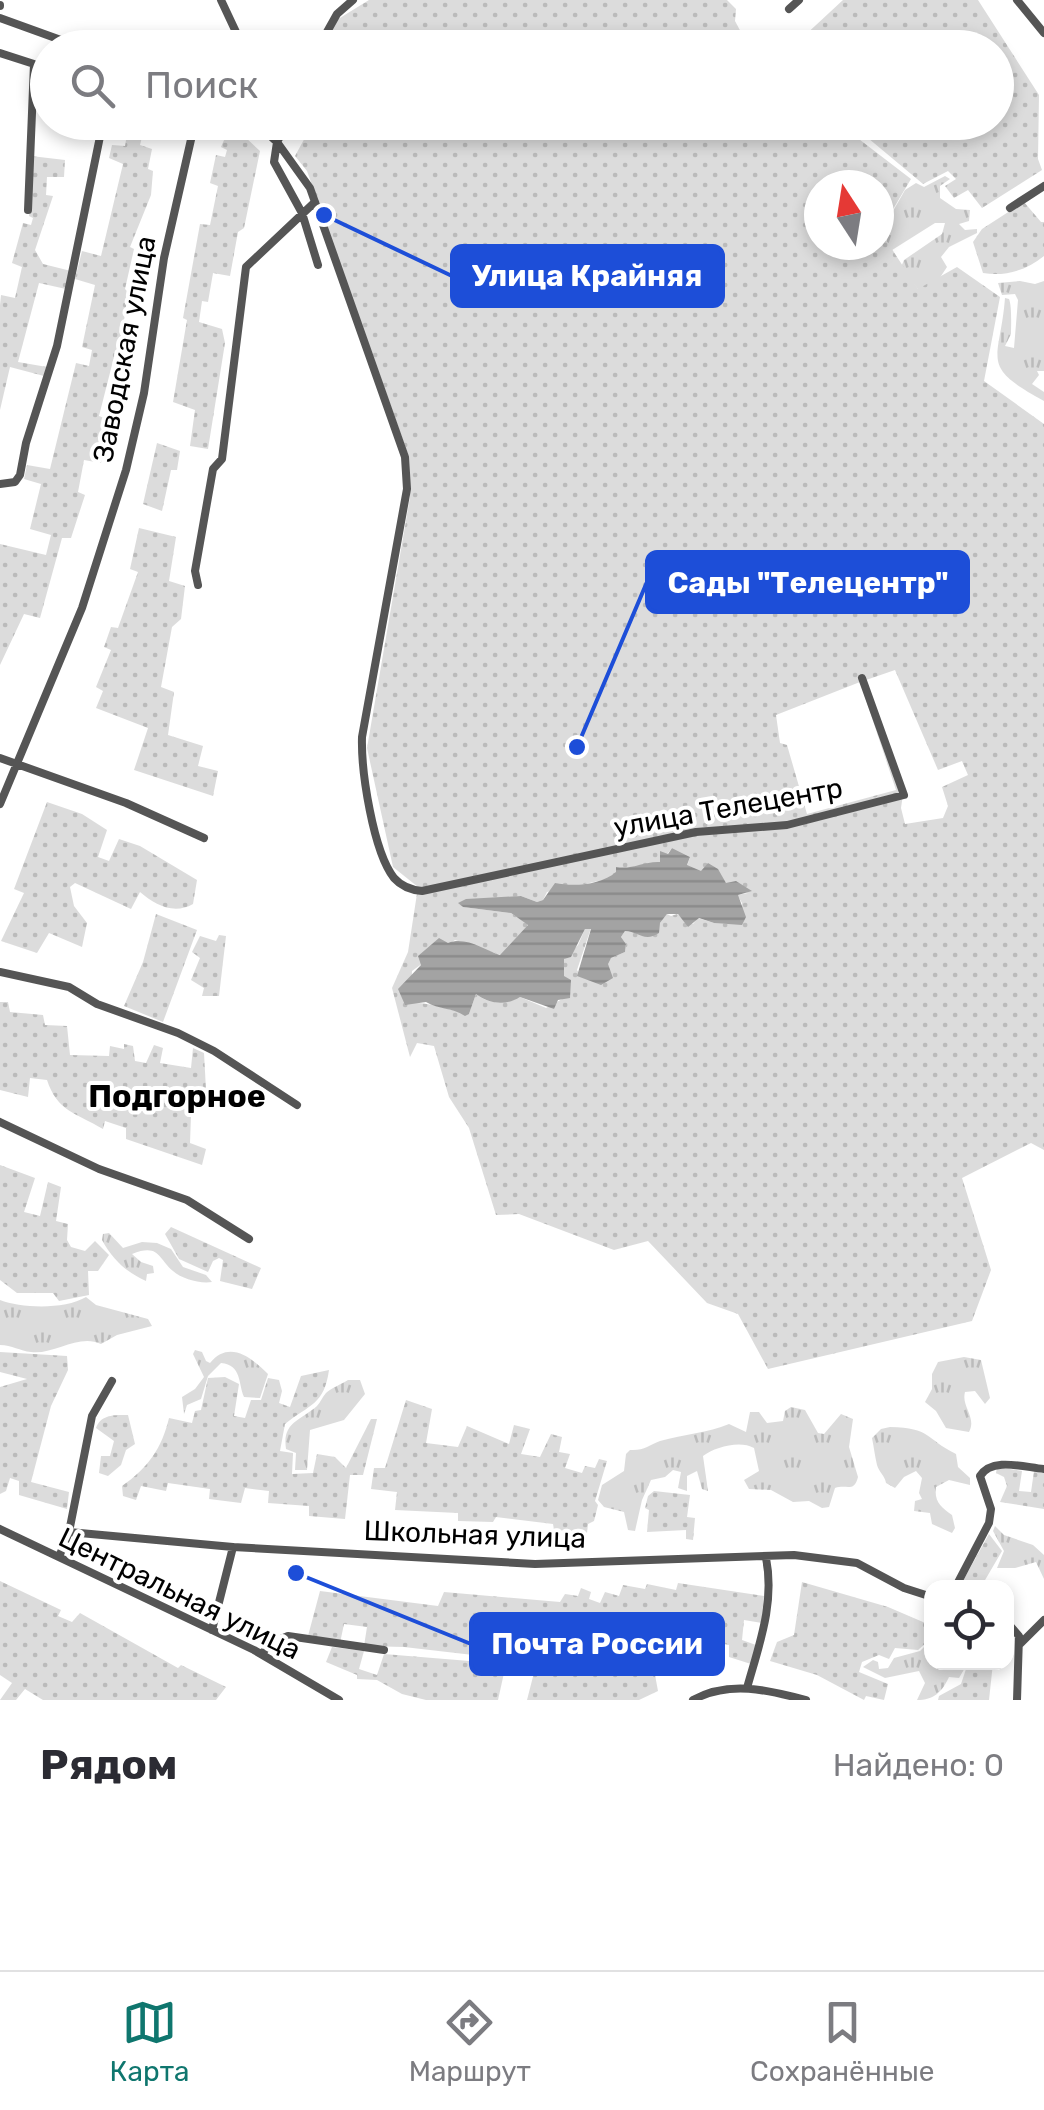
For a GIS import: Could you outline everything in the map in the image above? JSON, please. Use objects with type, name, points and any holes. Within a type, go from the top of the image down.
[{"type":"street","points":[[221,0],[235,30]]},
{"type":"street","points":[[328,30],[337,14],[354,0]]},
{"type":"street","points":[[789,9],[799,0]]},
{"type":"street","points":[[1017,0],[1044,33]]},
{"type":"street","points":[[0,18],[34,30]]},
{"type":"street","points":[[0,54],[30,63]]},
{"type":"street","points":[[28,210],[31,140]]},
{"type":"street","points":[[0,484],[16,482],[20,475],[26,443],[57,346],[99,140]]},
{"type":"street","name":"Заводская улица","points":[[0,804],[82,608],[126,470],[144,394],[164,258],[191,140]]},
{"type":"street","points":[[198,586],[195,571],[213,469],[222,458],[246,267],[316,202],[306,179],[276,142]]},
{"type":"street","points":[[276,142],[274,162],[302,213],[318,265]]},
{"type":"street","points":[[1010,208],[1044,186]]},
{"type":"street","name":"улица Телецентр","points":[[316,202],[402,446],[406,468],[407,489],[362,737],[377,837],[389,870],[398,882],[412,890],[437,888],[696,832],[787,826],[904,795],[862,678]]},
{"type":"street","points":[[0,758],[126,802],[204,838]]},
{"type":"street","points":[[0,972],[69,987],[97,1004],[178,1033],[214,1051],[297,1105]]},
{"type":"street","points":[[0,1122],[98,1169],[178,1196],[249,1239]]},
{"type":"street","points":[[59,1558],[69,1532],[92,1416],[112,1381]]},
{"type":"street","points":[[959,1580],[992,1510],[980,1476],[984,1469],[996,1463],[1044,1469]]},
{"type":"street","name":"Центральная улица","points":[[0,1529],[262,1654],[339,1700]]},
{"type":"street","name":"Школьная улица","points":[[69,1532],[233,1547],[535,1564],[794,1555],[857,1563],[924,1594]]},
{"type":"street","points":[[212,1630],[233,1547]]},
{"type":"street","points":[[748,1688],[770,1602],[766,1558]]},
{"type":"street","points":[[1019,1641],[1044,1620]]},
{"type":"street","points":[[1014,1634],[1019,1641],[1017,1700]]},
{"type":"street","points":[[262,1654],[269,1644],[288,1636],[384,1650]]},
{"type":"street","points":[[693,1700],[713,1692],[748,1688],[806,1700]]},
{"type":"green space","points":[[369,0],[727,0],[736,9],[735,21],[740,30],[331,30],[335,21]]},
{"type":"green space","points":[[843,0],[978,0],[997,30],[811,30]]},
{"type":"green space","points":[[1014,56],[1039,95],[1038,159],[1042,170],[982,208],[968,190],[954,198],[945,186],[956,179],[948,171],[923,184],[870,140],[1014,140]]},
{"type":"green space","points":[[126,140],[141,140],[140,145],[152,149],[148,169],[153,171],[151,195],[130,247],[134,249],[125,289],[128,292],[123,328],[129,330],[127,353],[115,353],[99,416],[110,420],[101,463],[84,460],[78,492],[85,495],[71,538],[62,538],[40,618],[24,614],[0,665],[0,544],[46,555],[51,535],[30,529],[41,484],[24,479],[27,465],[50,469],[76,363],[89,366],[92,350],[82,347],[95,285],[75,279],[82,251],[101,256],[123,164],[109,158],[112,145],[125,146]]},
{"type":"green space","points":[[224,140],[248,140],[260,151],[230,276],[213,273],[208,302],[202,301],[199,322],[222,329],[225,343],[208,449],[190,446],[195,410],[173,402],[200,224],[210,225],[218,186],[210,183],[216,155],[225,157],[227,150],[221,147]]},
{"type":"green space","points":[[304,140],[860,140],[911,179],[894,208],[894,170],[804,170],[804,260],[894,260],[894,252],[918,289],[957,267],[1000,297],[984,381],[1044,424],[1044,1150],[1031,1143],[962,1178],[991,1270],[972,1321],[768,1369],[738,1314],[707,1303],[648,1241],[614,1250],[519,1214],[496,1215],[469,1128],[449,1097],[434,1046],[417,1043],[410,1057],[392,988],[408,952],[418,887],[393,867],[367,748],[410,497],[409,457],[307,171],[295,156]],"holes":[[[895,670],[938,770],[962,761],[968,775],[942,787],[948,806],[943,818],[905,824],[901,808],[904,787],[866,680]],[[860,682],[896,790],[807,814],[787,745],[780,743],[776,715]],[[672,848],[690,857],[687,866],[695,871],[719,875],[726,883],[748,893],[737,895],[742,903],[741,924],[698,918],[693,924],[677,914],[667,914],[660,923],[625,931],[621,937],[626,944],[625,952],[611,958],[591,978],[582,977],[577,970],[591,928],[585,929],[578,945],[564,959],[564,998],[546,1008],[520,997],[497,1002],[476,994],[469,1014],[411,1003],[412,971],[455,940],[501,955],[526,930],[528,924],[511,913],[463,907],[459,903],[521,896],[537,902],[547,892],[608,879],[622,869],[661,862]]]},
{"type":"green space","points":[[31,156],[65,160],[64,177],[47,177],[46,195],[53,196],[35,250],[43,264],[71,271],[66,289],[39,283],[18,362],[47,367],[44,376],[10,367],[0,410],[1,295],[15,298],[22,267],[12,263],[23,223],[31,225],[33,218],[29,216]]},
{"type":"green space","points":[[945,176],[950,179],[940,186],[940,198],[956,209],[970,210],[969,221],[959,224],[965,230],[977,229],[977,233],[949,247],[941,257],[947,267],[939,279],[920,292],[901,267],[904,260],[942,234],[945,223],[935,223],[894,249],[894,209],[905,190],[916,183],[924,187]]},
{"type":"green space","points":[[1024,202],[1044,222],[1044,256],[1015,271],[983,273],[973,242],[982,229]]},
{"type":"green space","points":[[1044,281],[1044,371],[1037,371],[1039,375],[1032,384],[1044,392],[1044,401],[1009,379],[998,360],[1005,298],[1010,302],[1011,334],[1005,346],[1014,348],[1018,300],[1015,294],[1002,295],[998,283]]},
{"type":"green space","points":[[157,443],[180,451],[177,470],[171,470],[162,511],[143,504]]},
{"type":"green space","points":[[139,528],[176,537],[169,581],[185,586],[181,619],[172,627],[161,687],[174,692],[168,735],[203,746],[198,766],[218,771],[213,796],[134,770],[148,728],[96,708],[103,691],[96,687],[111,650],[104,647],[111,627],[118,628],[138,572],[130,569]]},
{"type":"green space","points":[[47,802],[82,814],[107,830],[98,857],[109,861],[119,839],[140,846],[197,880],[193,904],[179,909],[165,907],[140,892],[131,909],[75,883],[70,887],[74,906],[87,923],[82,947],[49,933],[37,953],[1,941],[24,893],[14,889]]},
{"type":"green space","points":[[156,914],[197,930],[163,1022],[124,1006],[143,962]]},
{"type":"green space","points":[[219,935],[226,936],[219,996],[202,996],[204,988],[191,980],[200,958],[192,952],[200,936],[216,941]]},
{"type":"green space","points":[[0,1002],[8,1002],[10,1012],[43,1015],[45,1025],[67,1026],[70,1055],[109,1056],[110,1046],[124,1049],[124,1044],[133,1046],[135,1061],[146,1063],[154,1045],[163,1048],[160,1063],[191,1068],[193,1048],[204,1053],[206,1090],[192,1087],[190,1143],[206,1149],[202,1165],[126,1139],[126,1128],[105,1121],[103,1129],[76,1115],[56,1098],[47,1080],[30,1078],[28,1097],[0,1090]]},
{"type":"green space","points":[[0,1165],[35,1178],[24,1212],[40,1216],[48,1182],[61,1187],[56,1221],[68,1224],[67,1240],[71,1247],[85,1251],[95,1241],[109,1255],[98,1271],[88,1271],[89,1295],[59,1301],[53,1293],[17,1293],[0,1280]]},
{"type":"green space","points":[[171,1227],[261,1268],[252,1289],[220,1281],[223,1260],[219,1258],[208,1272],[179,1259],[165,1234]]},
{"type":"green space","points":[[109,1233],[123,1248],[142,1242],[171,1249],[183,1267],[206,1275],[212,1282],[181,1276],[148,1250],[132,1254],[153,1266],[154,1273],[147,1274],[146,1281],[126,1269],[111,1253],[102,1240],[103,1234]]},
{"type":"green space","points":[[86,1297],[96,1305],[148,1319],[152,1326],[117,1335],[101,1344],[84,1341],[40,1352],[0,1345],[0,1300],[43,1306]]},
{"type":"green space","points":[[195,1350],[202,1352],[210,1363],[217,1356],[232,1352],[254,1362],[268,1374],[260,1398],[244,1397],[236,1371],[221,1363],[208,1376],[201,1399],[187,1405],[184,1414],[182,1397],[204,1377],[193,1354]]},
{"type":"green space","points":[[0,1352],[67,1356],[68,1370],[51,1406],[31,1482],[69,1492],[67,1509],[19,1495],[19,1481],[10,1478],[6,1491],[0,1494],[0,1387],[27,1379],[0,1372]]},
{"type":"green space","points":[[964,1357],[981,1360],[990,1398],[985,1404],[975,1391],[965,1392],[969,1432],[946,1428],[925,1402],[938,1362]]},
{"type":"green space","points":[[329,1370],[319,1397],[285,1424],[280,1451],[293,1453],[292,1474],[313,1473],[317,1454],[335,1457],[346,1468],[371,1419],[377,1419],[363,1475],[350,1475],[345,1519],[309,1516],[309,1506],[268,1503],[269,1491],[245,1488],[241,1503],[209,1499],[210,1489],[168,1483],[166,1491],[141,1486],[136,1500],[123,1496],[122,1486],[153,1456],[169,1418],[192,1423],[195,1411],[201,1410],[208,1378],[225,1377],[239,1384],[234,1416],[245,1418],[251,1400],[261,1400],[268,1378],[279,1380],[279,1403],[290,1407],[301,1376]]},
{"type":"green space","points":[[348,1380],[360,1380],[365,1394],[344,1420],[310,1430],[307,1470],[295,1470],[296,1453],[286,1449],[290,1427],[317,1406],[328,1391]]},
{"type":"green space","points":[[406,1400],[432,1409],[426,1443],[458,1447],[467,1426],[509,1444],[514,1425],[530,1429],[521,1454],[540,1457],[551,1434],[562,1437],[559,1452],[570,1454],[565,1468],[582,1473],[585,1466],[595,1468],[599,1459],[607,1461],[595,1501],[598,1505],[594,1521],[588,1524],[587,1533],[496,1517],[493,1522],[458,1521],[458,1513],[395,1510],[397,1492],[371,1489],[374,1468],[385,1468]]},
{"type":"green space","points":[[791,1407],[805,1410],[818,1433],[824,1434],[841,1414],[853,1419],[849,1447],[858,1477],[852,1486],[835,1488],[829,1507],[809,1501],[793,1502],[771,1490],[749,1489],[744,1480],[759,1471],[754,1448],[742,1445],[721,1447],[703,1456],[708,1491],[702,1489],[697,1471],[687,1476],[687,1491],[678,1488],[681,1472],[673,1470],[665,1477],[651,1480],[635,1531],[628,1530],[624,1512],[604,1507],[598,1500],[602,1485],[624,1471],[630,1450],[729,1424],[746,1432],[750,1412],[759,1412],[767,1423],[783,1421],[785,1411]]},
{"type":"green space","points":[[128,1415],[135,1444],[126,1450],[121,1465],[108,1476],[99,1473],[101,1456],[110,1456],[114,1441],[96,1428],[98,1423],[109,1416]]},
{"type":"green space","points":[[890,1427],[921,1432],[956,1454],[958,1467],[970,1478],[970,1485],[949,1480],[936,1487],[939,1504],[952,1515],[952,1533],[932,1524],[930,1513],[914,1511],[915,1501],[922,1499],[922,1478],[916,1471],[895,1488],[886,1483],[877,1465],[872,1438]]},
{"type":"green space","points":[[997,1467],[1022,1471],[1019,1491],[1031,1492],[1034,1471],[1044,1473],[1044,1509],[1000,1502],[1007,1486],[1004,1477],[996,1473]]},
{"type":"green space","points":[[654,1491],[690,1495],[687,1517],[695,1518],[693,1540],[686,1539],[686,1530],[647,1532],[649,1510],[645,1508]]},
{"type":"green space","points":[[995,1526],[1004,1535],[1033,1545],[1044,1555],[1044,1579],[1036,1562],[997,1568],[1004,1551],[993,1531]]},
{"type":"green space","points":[[989,1534],[1002,1551],[985,1580],[963,1580]]},
{"type":"green space","points":[[0,1581],[61,1610],[58,1616],[72,1622],[80,1613],[178,1668],[181,1665],[226,1687],[216,1700],[43,1700],[25,1689],[16,1700],[0,1700],[12,1683],[0,1675]]},
{"type":"green space","points":[[802,1582],[888,1607],[924,1622],[924,1645],[918,1650],[895,1648],[889,1659],[879,1655],[862,1662],[859,1672],[888,1684],[884,1700],[866,1696],[864,1700],[817,1675],[770,1661],[777,1642],[794,1635]]},
{"type":"green space","points":[[678,1583],[764,1596],[762,1623],[744,1620],[742,1640],[756,1645],[751,1664],[729,1657],[729,1645],[719,1643],[714,1666],[695,1662],[691,1676],[674,1668],[684,1632],[666,1626],[654,1661],[560,1654],[517,1660],[364,1646],[367,1627],[344,1624],[340,1643],[308,1636],[320,1591],[438,1606],[444,1592],[560,1602],[565,1594],[578,1596],[581,1588],[591,1592],[589,1599],[600,1603],[605,1592],[619,1596],[623,1585],[645,1589],[647,1584],[676,1590]]},
{"type":"green space","points":[[332,1647],[364,1651],[359,1669],[377,1675],[384,1654],[506,1664],[498,1700],[426,1700],[402,1694],[377,1680],[357,1679],[357,1675],[326,1662]]},
{"type":"green space","points":[[924,1647],[924,1670],[964,1670],[959,1678],[949,1677],[940,1691],[928,1699],[917,1700],[925,1683],[919,1671],[885,1678],[863,1667],[873,1660],[878,1662],[879,1669],[888,1668],[894,1658]]},
{"type":"green space","points":[[556,1657],[653,1664],[658,1691],[639,1700],[527,1700],[537,1661]]},
{"type":"green space","points":[[966,1670],[992,1670],[989,1700],[938,1700],[961,1684]]},
{"type":"shaded area","points":[[672,848],[690,857],[687,865],[701,871],[708,863],[718,869],[726,883],[736,881],[752,891],[738,895],[746,917],[742,925],[699,918],[688,927],[678,914],[667,914],[654,936],[625,931],[621,937],[626,944],[625,952],[611,958],[608,964],[613,978],[601,985],[577,976],[591,929],[585,929],[571,957],[564,959],[564,976],[571,980],[570,998],[558,1000],[554,1009],[520,997],[498,1003],[476,994],[465,1016],[426,1002],[405,1005],[398,989],[421,965],[418,956],[439,938],[448,943],[468,942],[500,955],[528,925],[511,913],[463,907],[458,903],[466,899],[521,896],[537,902],[555,883],[595,882],[616,872],[616,867],[660,862],[660,851],[668,854]]},
{"type":"place","name":"Улица Крайняя","points":[[324,215]]},
{"type":"place","name":"Сады \"Телецентр\"","points":[[577,747]]},
{"type":"place","name":"Почта России","points":[[296,1573]]},
{"type":"district","name":"Подгорное","points":[[177,1096]]}]
